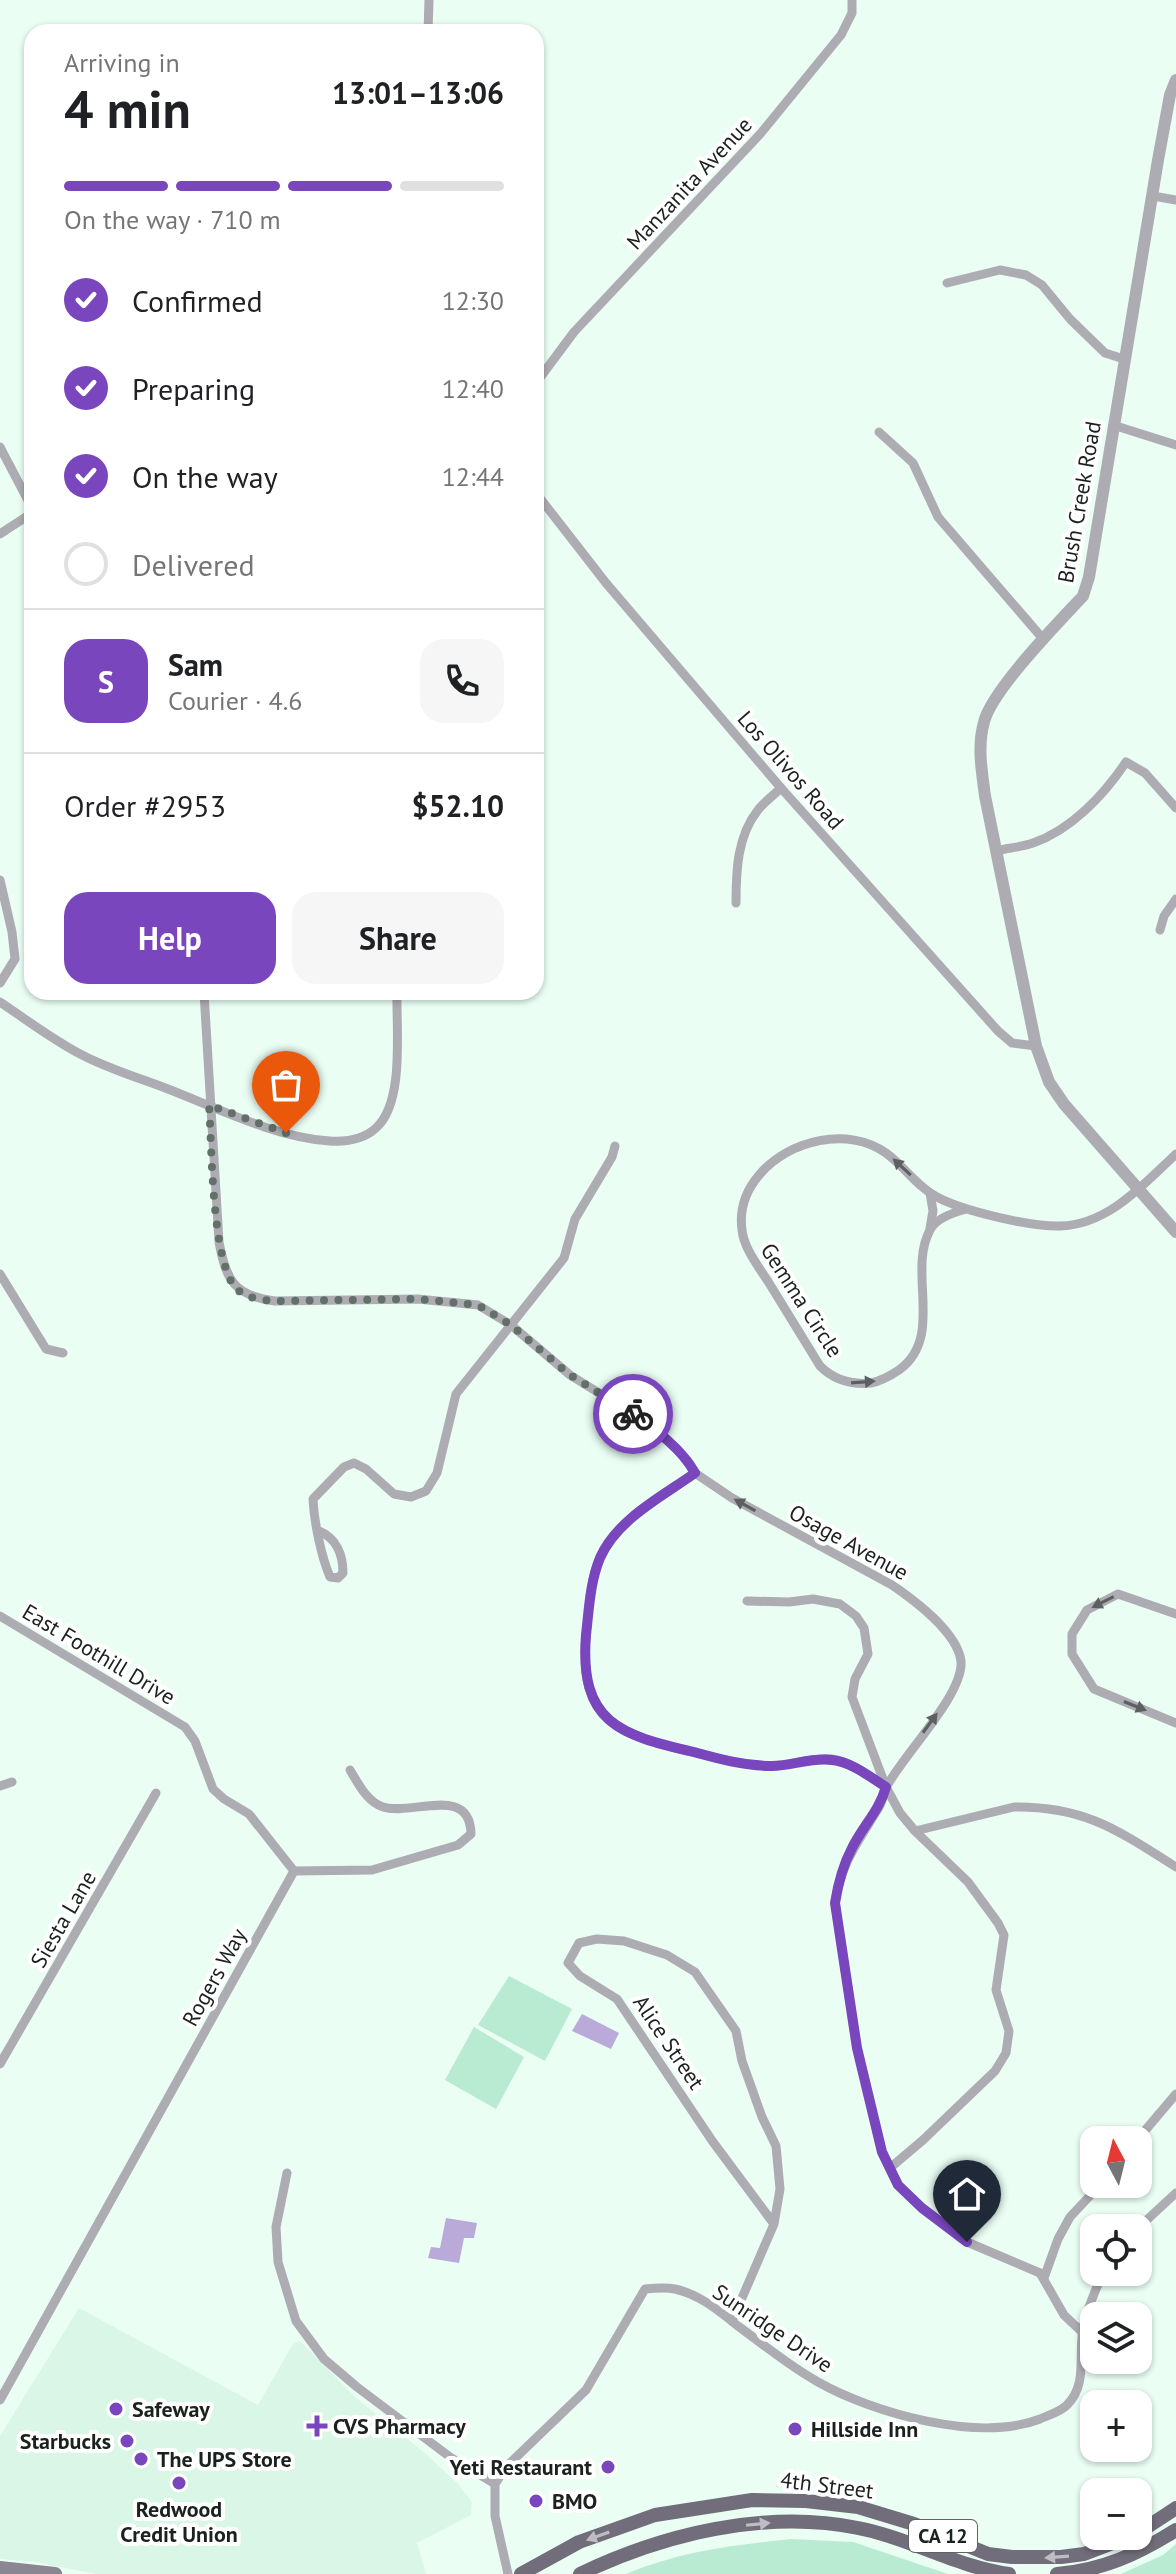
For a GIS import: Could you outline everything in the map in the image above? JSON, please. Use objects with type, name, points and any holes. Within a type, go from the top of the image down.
[{"type":"main road","name":"4th Street","points":[[521,2574],[579,2542],[655,2515],[752,2500],[806,2501],[858,2507],[914,2524],[988,2554],[1061,2557],[1094,2550]]},
{"type":"main road","points":[[1152,2524],[1176,2508]]},
{"type":"main road","name":"4th Street","points":[[580,2574],[628,2553],[681,2537],[779,2522],[859,2528],[984,2570],[1009,2574]]},
{"type":"main road","points":[[1057,2574],[1085,2572],[1113,2564],[1140,2553],[1176,2530]]},
{"type":"main road","points":[[0,2568],[55,2574]]},
{"type":"street","points":[[428,24],[429,0]]},
{"type":"street","name":"Manzanita Avenue","points":[[544,372],[574,332],[761,133],[841,35],[852,13],[852,0]]},
{"type":"street","name":"Brush Creek Road","points":[[1176,80],[1170,95],[1089,577],[1083,596],[1000,691],[983,725],[980,757],[985,796],[1036,1046],[1049,1082],[1064,1104],[1176,1232]]},
{"type":"street","points":[[1153,196],[1176,200]]},
{"type":"street","points":[[947,283],[1000,270],[1026,275],[1042,285],[1070,319],[1105,353],[1124,359]]},
{"type":"street","points":[[1113,425],[1176,445]]},
{"type":"street","points":[[879,432],[913,463],[938,517],[1044,640]]},
{"type":"street","points":[[0,447],[24,495]]},
{"type":"street","name":"Los Olivos Road","points":[[544,503],[606,583],[781,788],[998,1031],[1012,1043],[1036,1046]]},
{"type":"street","points":[[0,534],[24,517]]},
{"type":"street","points":[[996,851],[1033,843],[1059,830],[1112,784],[1126,762],[1145,773],[1176,808]]},
{"type":"street","points":[[736,903],[736,871],[743,839],[757,811],[781,788]]},
{"type":"street","points":[[0,880],[15,959],[0,983]]},
{"type":"street","points":[[1160,930],[1164,916],[1176,899]]},
{"type":"street","points":[[204,1000],[209,1105]]},
{"type":"street","points":[[0,1002],[87,1058],[306,1138],[350,1141],[378,1127],[393,1098],[397,1000]]},
{"type":"street","name":"Osage Avenue","points":[[209,1105],[219,1242],[224,1267],[238,1290],[256,1299],[275,1301],[418,1299],[459,1301],[490,1310],[570,1375],[665,1438],[688,1461],[695,1473],[732,1498],[917,1601],[956,1647],[961,1674],[951,1696],[886,1787],[881,1805],[852,1847],[839,1881],[835,1903],[857,2048],[882,2152],[898,2185],[922,2208],[967,2242],[1040,2273],[1044,2278]]},
{"type":"street","name":"Gemma Circle","points":[[930,1193],[933,1211],[924,1252],[920,1346],[913,1359],[889,1377],[873,1383],[850,1383],[831,1377],[820,1366],[745,1244],[741,1215],[744,1200],[763,1171],[777,1159],[804,1143],[821,1140],[871,1144],[896,1161],[930,1193],[967,1209],[1044,1225],[1069,1225],[1096,1219],[1138,1190],[1176,1154]]},
{"type":"street","points":[[319,1531],[329,1535],[340,1551],[343,1573],[338,1578],[330,1577],[325,1566],[313,1499],[344,1467],[354,1463],[366,1469],[394,1494],[411,1497],[426,1491],[437,1473],[456,1394],[564,1258],[575,1219],[612,1157],[615,1146]]},
{"type":"street","points":[[930,1228],[952,1213],[967,1209]]},
{"type":"street","points":[[0,1274],[46,1349],[63,1353]]},
{"type":"street","points":[[695,1473],[630,1520],[613,1537],[600,1557],[590,1592],[586,1645],[586,1671],[594,1703],[617,1727],[643,1740],[743,1764],[774,1766],[832,1759],[846,1763],[886,1787]]},
{"type":"street","points":[[1176,1614],[1118,1594],[1087,1610],[1072,1634],[1072,1654],[1094,1689],[1176,1723]]},
{"type":"street","points":[[747,1601],[813,1599],[840,1604],[856,1616],[864,1628],[868,1654],[855,1679],[852,1697],[886,1787],[900,1813],[968,1882],[1004,1935],[996,1990],[1009,2031],[1006,2053],[995,2071],[890,2168]]},
{"type":"street","name":"East Foothill Drive","points":[[0,1616],[185,1727],[195,1741],[213,1789],[249,1814],[294,1871]]},
{"type":"street","points":[[294,1871],[372,1870],[458,1845],[471,1834],[471,1823],[466,1812],[453,1806],[383,1807],[371,1800],[350,1770]]},
{"type":"street","points":[[0,1786],[12,1782]]},
{"type":"street","name":"Siesta Lane","points":[[0,2064],[156,1793]]},
{"type":"street","points":[[915,1831],[1014,1807],[1029,1807],[1091,1817],[1111,1825],[1176,1867]]},
{"type":"street","name":"Rogers Way","points":[[2,2393],[294,1871]]},
{"type":"street","name":"Alice Street","points":[[732,2321],[774,2224],[780,2189],[776,2146],[742,2061],[736,2031],[695,1972],[667,1955],[624,1941],[597,1939],[579,1943],[568,1963],[580,1976],[617,1999],[713,2142],[774,2224]]},
{"type":"street","points":[[1149,2126],[1176,2094]]},
{"type":"street","points":[[287,2173],[276,2227],[278,2262],[296,2321],[324,2359],[357,2387],[450,2457],[495,2484],[495,2516],[508,2574]]},
{"type":"street","points":[[1152,2215],[1176,2193]]},
{"type":"street","points":[[1080,2330],[1064,2315],[1044,2278],[1058,2239],[1070,2217],[1088,2198]]},
{"type":"street","name":"Sunridge Drive","points":[[495,2484],[506,2467],[586,2390],[645,2289],[673,2288],[689,2293],[794,2367],[851,2398],[880,2409],[974,2428],[1001,2429],[1025,2425],[1056,2413],[1067,2406],[1077,2391],[1081,2374]]},
{"type":"shaded area","points":[[582,2014],[619,2033],[611,2049],[572,2031]]},
{"type":"shaded area","points":[[446,2218],[477,2223],[474,2238],[464,2238],[459,2263],[428,2258],[431,2247],[440,2248]]},
{"type":"shaded area","points":[[79,2308],[258,2405],[293,2344],[300,2341],[356,2398],[425,2453],[458,2484],[472,2502],[471,2515],[417,2543],[426,2574],[96,2574],[35,2562],[0,2559],[0,2436]]},
{"type":"green space","points":[[509,1976],[572,2009],[545,2061],[478,2025]]},
{"type":"green space","points":[[474,2027],[524,2057],[496,2109],[445,2080]]},
{"type":"green space","points":[[791,2539],[853,2542],[948,2574],[626,2574],[687,2554]]},
{"type":"green space","points":[[1176,2544],[1176,2574],[1121,2574],[1163,2555]]},
{"type":"way so far","points":[[286,1133],[209,1105],[219,1242],[224,1267],[238,1290],[256,1299],[275,1301],[418,1299],[478,1305],[511,1325],[570,1375],[633,1414]]},
{"type":"place","name":"Safeway","points":[[116,2409]]},
{"type":"place","name":"CVS Pharmacy","points":[[317,2426]]},
{"type":"place","name":"Hillside Inn","points":[[795,2429]]},
{"type":"place","name":"Starbucks","points":[[127,2441]]},
{"type":"place","name":"The UPS Store","points":[[141,2459]]},
{"type":"place","name":"Yeti Restaurant","points":[[608,2467]]},
{"type":"place","name":"Redwood Credit Union","points":[[179,2483]]},
{"type":"place","name":"BMO","points":[[536,2501]]},
{"type":"route","points":[[633,1414],[665,1438],[688,1461],[695,1473],[630,1520],[613,1537],[600,1557],[590,1592],[586,1645],[586,1671],[594,1703],[623,1732],[643,1740],[743,1764],[774,1766],[832,1759],[846,1763],[886,1787],[881,1805],[852,1847],[839,1881],[835,1903],[857,2048],[882,2152],[898,2185],[922,2208],[967,2242]]}]
